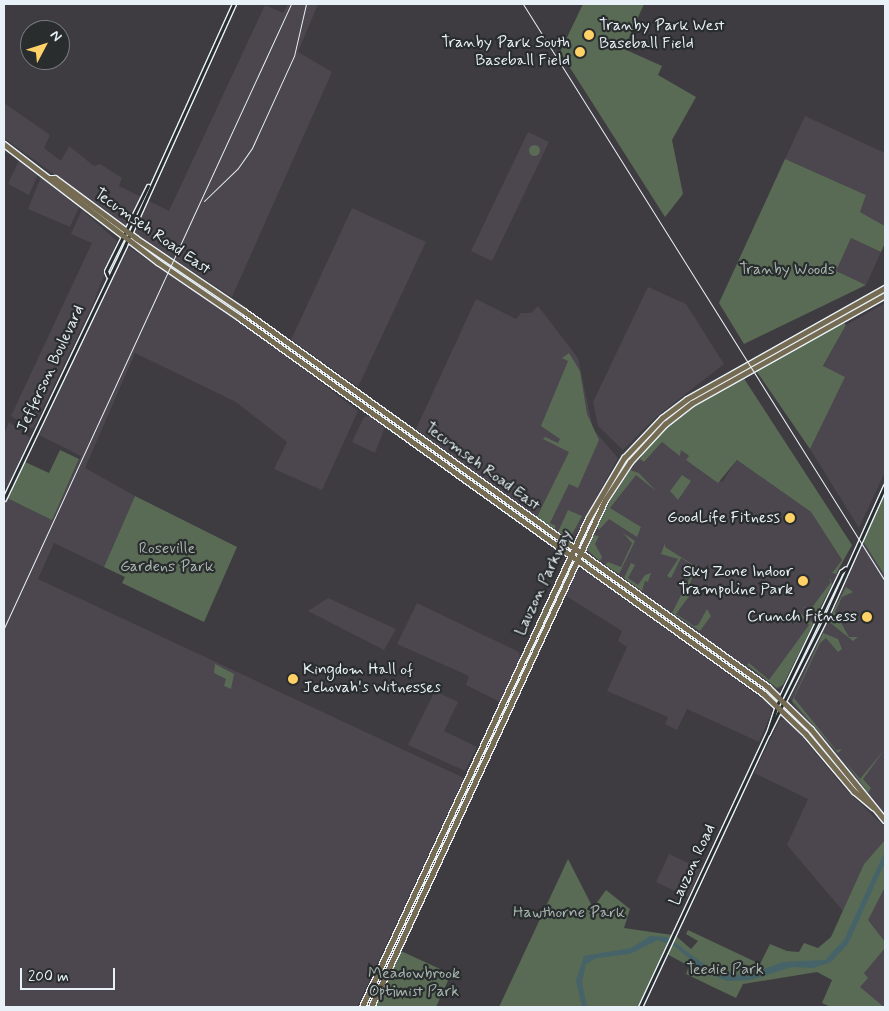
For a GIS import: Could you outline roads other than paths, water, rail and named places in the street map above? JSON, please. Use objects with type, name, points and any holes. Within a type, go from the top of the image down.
[{"type":"main road","name":"Tecumseh Road East","points":[[4,144],[127,240],[571,555],[777,705],[854,791],[873,807]]},
{"type":"main road","name":"Tecumseh Road East","points":[[50,178],[55,178],[127,232],[244,311],[781,698],[885,820]]},
{"type":"main road","name":"Lauzon Parkway","points":[[362,1007],[574,548],[607,482],[624,458],[662,418],[707,387],[885,288]]},
{"type":"main road","name":"Lauzon Parkway","points":[[371,1007],[577,560],[613,486],[633,458],[665,424],[709,391],[885,294]]},
{"type":"street","name":"Jefferson Boulevard","points":[[108,276],[106,271],[122,236],[127,232],[153,179],[234,4]]},
{"type":"street","name":"Jefferson Boulevard","points":[[4,499],[108,276],[127,240],[127,232]]},
{"type":"street","name":"Lauzon Road","points":[[640,1007],[768,733],[786,702],[843,582],[846,568],[885,486]]},
{"type":"street","name":"Lauzon Road","points":[[768,733],[777,705],[841,572],[846,568]]},
{"type":"water","points":[[885,851],[885,862],[848,944],[831,962],[813,968],[792,967],[750,980],[727,981],[702,970],[676,947],[658,940],[630,954],[597,958],[586,964],[582,982],[587,1007],[582,1007],[576,981],[584,956],[631,948],[650,936],[667,937],[708,967],[738,975],[748,975],[783,962],[825,960],[844,940]]},
{"type":"railway","points":[[4,628],[291,4]]},
{"type":"railway","points":[[204,201],[238,168],[252,148],[294,56],[306,4]]},
{"type":"railway","points":[[523,4],[885,581]]},
{"type":"place","name":"Tranby Park West Baseball Field","points":[[589,35]]},
{"type":"place","name":"Tranby Park South Baseball Field","points":[[580,52]]},
{"type":"place","name":"GoodLife Fitness","points":[[790,518]]},
{"type":"place","name":"Sky Zone Indoor Trampoline Park","points":[[803,581]]},
{"type":"place","name":"Crunch Fitness","points":[[867,617]]},
{"type":"place","name":"Kingdom Hall of Jehovah's Witnesses","points":[[293,679]]},
{"type":"park label","name":"Tranby Woods","points":[[787,270]]},
{"type":"park label","name":"Roseville Gardens Park","points":[[167,558]]},
{"type":"park label","name":"Hawthorne Park","points":[[569,913]]},
{"type":"park label","name":"Teedie Park","points":[[725,970]]},
{"type":"park label","name":"Meadowbrook Optimist Park","points":[[414,983]]}]
